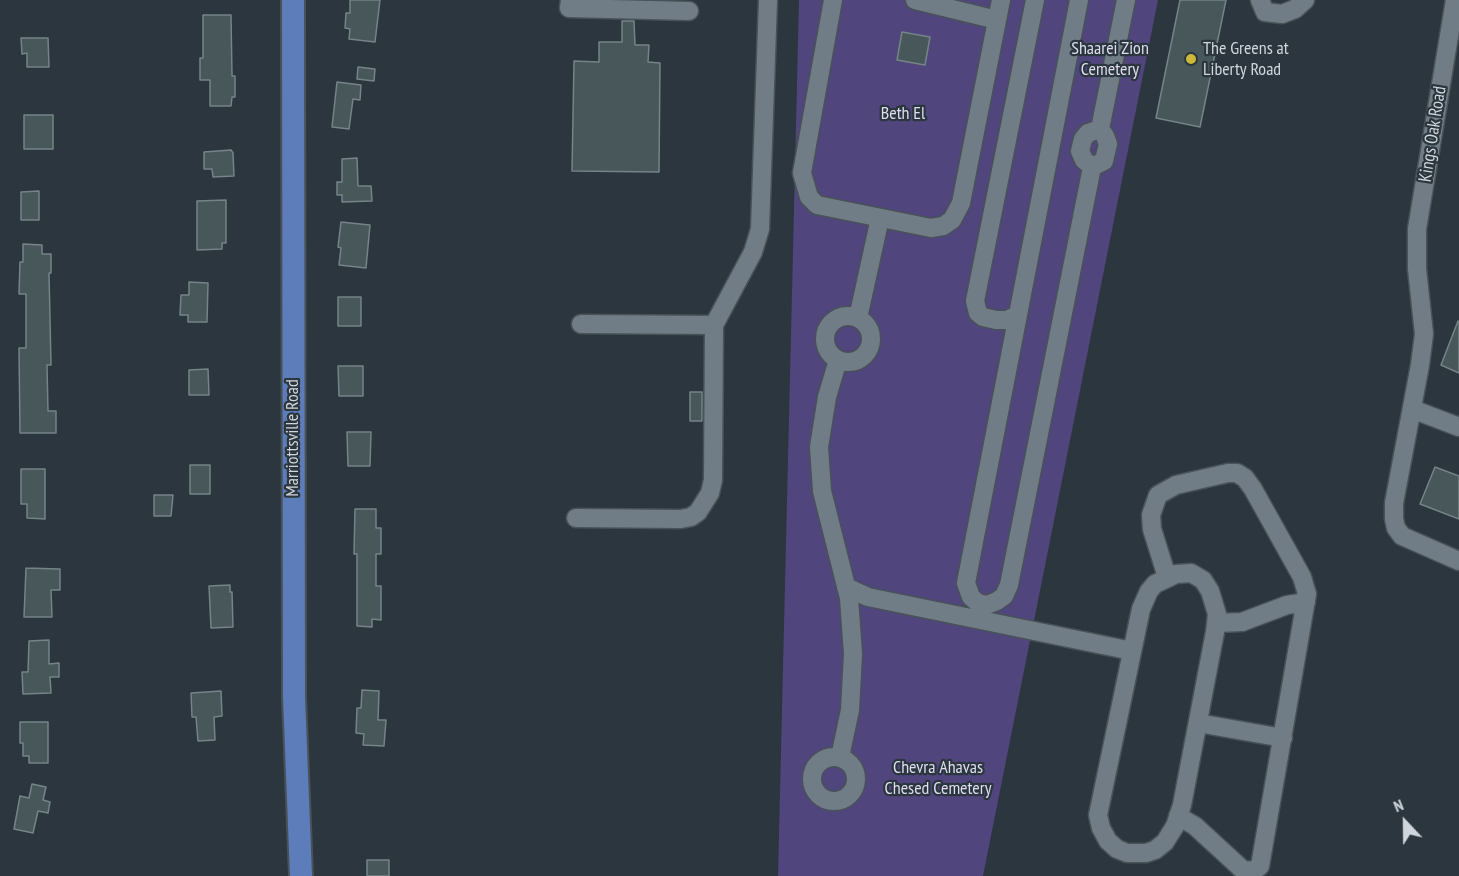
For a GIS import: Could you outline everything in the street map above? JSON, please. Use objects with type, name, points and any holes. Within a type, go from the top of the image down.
[{"type":"main road","name":"Marriottsville Road","points":[[293,0],[294,686],[301,876]]},
{"type":"street","points":[[570,0],[569,8],[689,11]]},
{"type":"street","points":[[576,518],[681,519],[691,517],[704,504],[710,493],[713,480],[714,326],[753,252],[760,229],[768,0]]},
{"type":"street","points":[[832,0],[802,173],[805,188],[809,197],[817,205],[931,228],[943,226],[952,220],[961,203],[1001,0]]},
{"type":"street","points":[[915,0],[997,20]]},
{"type":"street","points":[[1018,315],[1007,320],[983,317],[978,313],[975,300],[1035,0]]},
{"type":"street","points":[[980,612],[978,603],[971,597],[966,583],[1079,0]]},
{"type":"street","points":[[980,612],[987,605],[1004,596],[1009,585],[1092,167],[1084,160],[1080,151],[1083,139],[1088,133],[1100,129],[1126,0]]},
{"type":"street","points":[[1260,0],[1265,12],[1282,14],[1295,9],[1305,0]]},
{"type":"street","name":"Kings Oak Road","points":[[1455,0],[1450,81],[1417,229],[1417,269],[1424,334],[1394,503],[1396,528],[1402,536],[1459,561]]},
{"type":"street","points":[[858,318],[880,218]]},
{"type":"street","points":[[844,316],[858,318],[866,324],[870,331],[870,347],[860,359],[852,362],[838,360],[826,348],[826,332],[836,319],[844,316]]},
{"type":"street","points":[[581,324],[714,326]]},
{"type":"street","points":[[838,360],[822,422],[819,447],[822,491],[849,598],[853,654],[850,710],[840,757]]},
{"type":"street","points":[[1412,409],[1459,427]]},
{"type":"street","points":[[1167,578],[1152,529],[1151,515],[1158,495],[1176,485],[1237,473],[1245,478],[1253,489],[1302,577],[1307,594],[1261,863],[1255,870],[1244,871],[1195,826],[1178,816]]},
{"type":"street","points":[[1191,573],[1203,580],[1214,601],[1217,614],[1216,623],[1198,723],[1175,826],[1165,842],[1155,850],[1135,854],[1117,849],[1108,841],[1101,828],[1098,815],[1141,609],[1149,591],[1167,578],[1176,574],[1191,573]]},
{"type":"street","points":[[846,587],[868,597],[980,612],[1132,651]]},
{"type":"street","points":[[1216,623],[1242,622],[1287,605],[1306,602]]},
{"type":"street","points":[[1198,723],[1282,738]]},
{"type":"green space","points":[[799,0],[1158,0],[983,876],[778,876]]},
{"type":"building","points":[[350,0],[380,0],[375,42],[349,39],[350,29],[345,28],[346,13],[350,13]]},
{"type":"building","name":"The Greens at Liberty Road","points":[[1180,0],[1226,0],[1200,127],[1156,118]]},
{"type":"building","points":[[203,15],[231,15],[232,76],[235,76],[235,97],[232,97],[231,106],[210,106],[210,80],[200,80],[200,58],[203,58]]},
{"type":"building","points":[[622,21],[634,21],[635,45],[649,45],[648,62],[660,63],[659,172],[572,171],[574,61],[599,62],[599,42],[622,42]]},
{"type":"building","points":[[902,32],[930,37],[925,65],[897,60]]},
{"type":"building","points":[[21,38],[48,38],[49,67],[27,67],[27,53],[22,54]]},
{"type":"building","points":[[358,67],[375,69],[374,81],[357,79]]},
{"type":"building","points":[[337,82],[361,85],[360,100],[353,99],[349,129],[332,127]]},
{"type":"building","points":[[24,115],[53,115],[53,149],[24,149]]},
{"type":"building","points":[[231,150],[234,176],[213,177],[212,169],[204,169],[204,152]]},
{"type":"building","points":[[357,158],[358,186],[371,186],[372,201],[342,202],[342,195],[337,195],[337,182],[342,182],[342,159]]},
{"type":"building","points":[[39,191],[39,220],[21,220],[21,192]]},
{"type":"building","points":[[226,200],[226,243],[222,243],[222,249],[197,250],[197,201]]},
{"type":"building","points":[[341,222],[370,225],[366,268],[339,265],[341,248],[338,247]]},
{"type":"building","points":[[23,244],[42,245],[42,254],[51,254],[51,273],[49,273],[51,365],[47,365],[48,411],[56,411],[56,433],[20,433],[19,348],[26,348],[26,294],[19,294]]},
{"type":"building","points":[[189,282],[208,283],[207,322],[188,322],[188,315],[180,315],[181,295],[189,295]]},
{"type":"building","points":[[338,297],[361,297],[361,326],[338,326]]},
{"type":"building","points":[[1459,321],[1459,373],[1441,365]]},
{"type":"building","points":[[338,366],[363,366],[363,396],[339,396]]},
{"type":"building","points":[[208,369],[209,395],[189,395],[189,370]]},
{"type":"building","points":[[690,392],[702,392],[702,421],[690,421]]},
{"type":"building","points":[[347,432],[371,432],[370,466],[348,466]]},
{"type":"building","points":[[190,465],[210,465],[210,494],[190,494]]},
{"type":"building","points":[[1435,467],[1459,476],[1459,519],[1420,504]]},
{"type":"building","points":[[21,469],[45,469],[45,519],[27,518],[27,504],[21,504]]},
{"type":"building","points":[[154,495],[173,495],[171,516],[154,516]]},
{"type":"building","points":[[355,509],[376,509],[376,528],[381,528],[381,554],[376,554],[376,586],[381,586],[381,620],[372,619],[372,627],[357,626]]},
{"type":"building","points":[[26,568],[60,569],[60,590],[51,590],[52,617],[24,617]]},
{"type":"building","points":[[230,585],[233,627],[211,628],[209,586]]},
{"type":"building","points":[[49,640],[49,664],[59,663],[59,677],[50,677],[51,693],[23,694],[22,672],[28,672],[29,641]]},
{"type":"building","points":[[362,690],[379,691],[378,720],[386,720],[384,746],[363,745],[364,734],[356,733],[357,708],[361,708]]},
{"type":"building","points":[[221,691],[222,716],[214,717],[215,740],[198,741],[196,717],[192,717],[191,693]]},
{"type":"building","points":[[20,722],[48,722],[48,763],[29,763],[29,756],[23,756],[23,743],[20,743]]},
{"type":"building","points":[[32,784],[46,787],[43,800],[50,802],[48,813],[38,811],[33,833],[14,829],[20,796],[29,798]]},
{"type":"building","points":[[367,860],[389,860],[389,876],[367,876]]},
{"type":"place","name":"The Greens at Liberty Road","points":[[1191,59]]},
{"type":"park label","name":"Shaarei Zion Cemetery","points":[[1110,59]]},
{"type":"park label","name":"Beth El","points":[[903,114]]},
{"type":"park label","name":"Chevra Ahavas Chesed Cemetery","points":[[938,778]]}]
